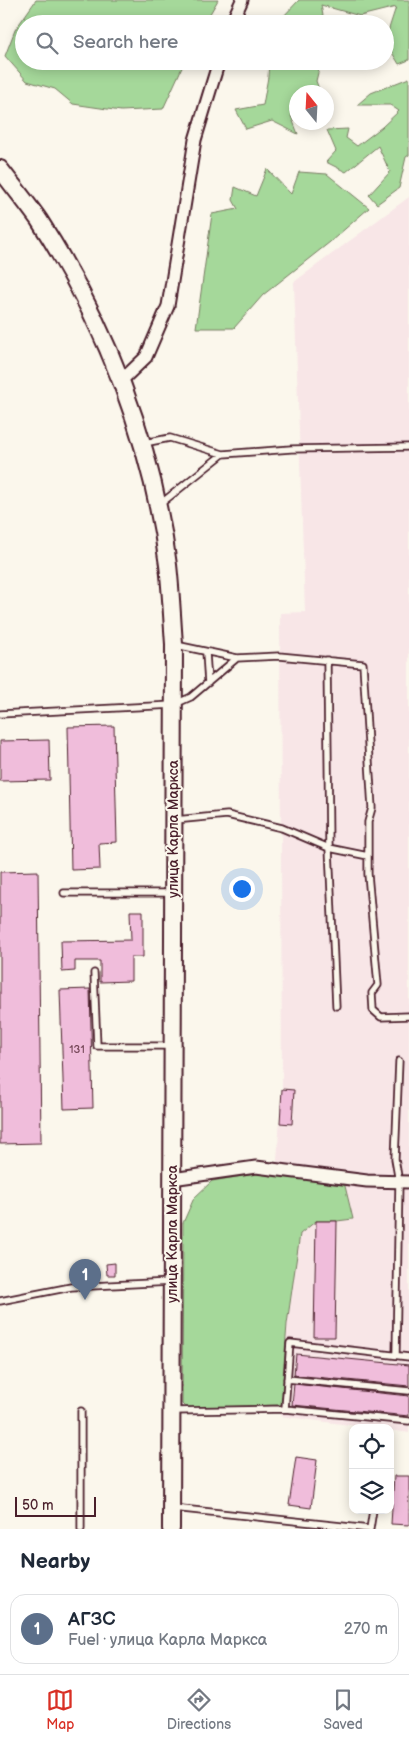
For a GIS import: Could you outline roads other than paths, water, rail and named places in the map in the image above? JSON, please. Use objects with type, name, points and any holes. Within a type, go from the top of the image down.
[{"type":"main road","name":"улица Карла Маркса","points":[[0,169],[38,218],[68,267],[94,317],[121,381],[142,444],[158,506],[168,565],[174,644],[171,1529]]},
{"type":"street","points":[[235,15],[242,0]]},
{"type":"street","points":[[121,381],[146,357],[168,306],[195,140],[216,70]]},
{"type":"street","points":[[172,1179],[256,1168],[367,1181],[404,1182]]},
{"type":"lane","points":[[142,444],[170,438],[223,454],[291,448],[409,447]]},
{"type":"lane","points":[[158,506],[223,454]]},
{"type":"lane","points":[[174,644],[237,658],[279,656],[363,664],[372,808],[368,822],[368,874],[378,985],[372,993],[373,1010],[381,1017],[409,1016]]},
{"type":"lane","points":[[206,652],[208,683]]},
{"type":"lane","points":[[0,714],[173,705],[191,697],[237,658]]},
{"type":"lane","points":[[327,660],[329,848],[336,1006]]},
{"type":"lane","points":[[173,820],[227,815],[282,828],[329,848],[368,856]]},
{"type":"lane","points":[[64,892],[173,893]]},
{"type":"lane","points":[[94,973],[97,1046],[172,1046]]},
{"type":"lane","points":[[396,1355],[404,1182],[395,1158],[399,1061]]},
{"type":"lane","points":[[0,1301],[71,1287],[172,1282]]},
{"type":"lane","points":[[285,1409],[290,1343],[409,1357]]},
{"type":"lane","points":[[287,1379],[409,1390]]},
{"type":"lane","points":[[171,1411],[285,1409],[409,1421]]},
{"type":"lane","points":[[81,1411],[81,1529]]},
{"type":"lane","points":[[171,1508],[370,1529],[372,1514]]},
{"type":"place","name":"АГЗС","points":[[85,1300]]}]
